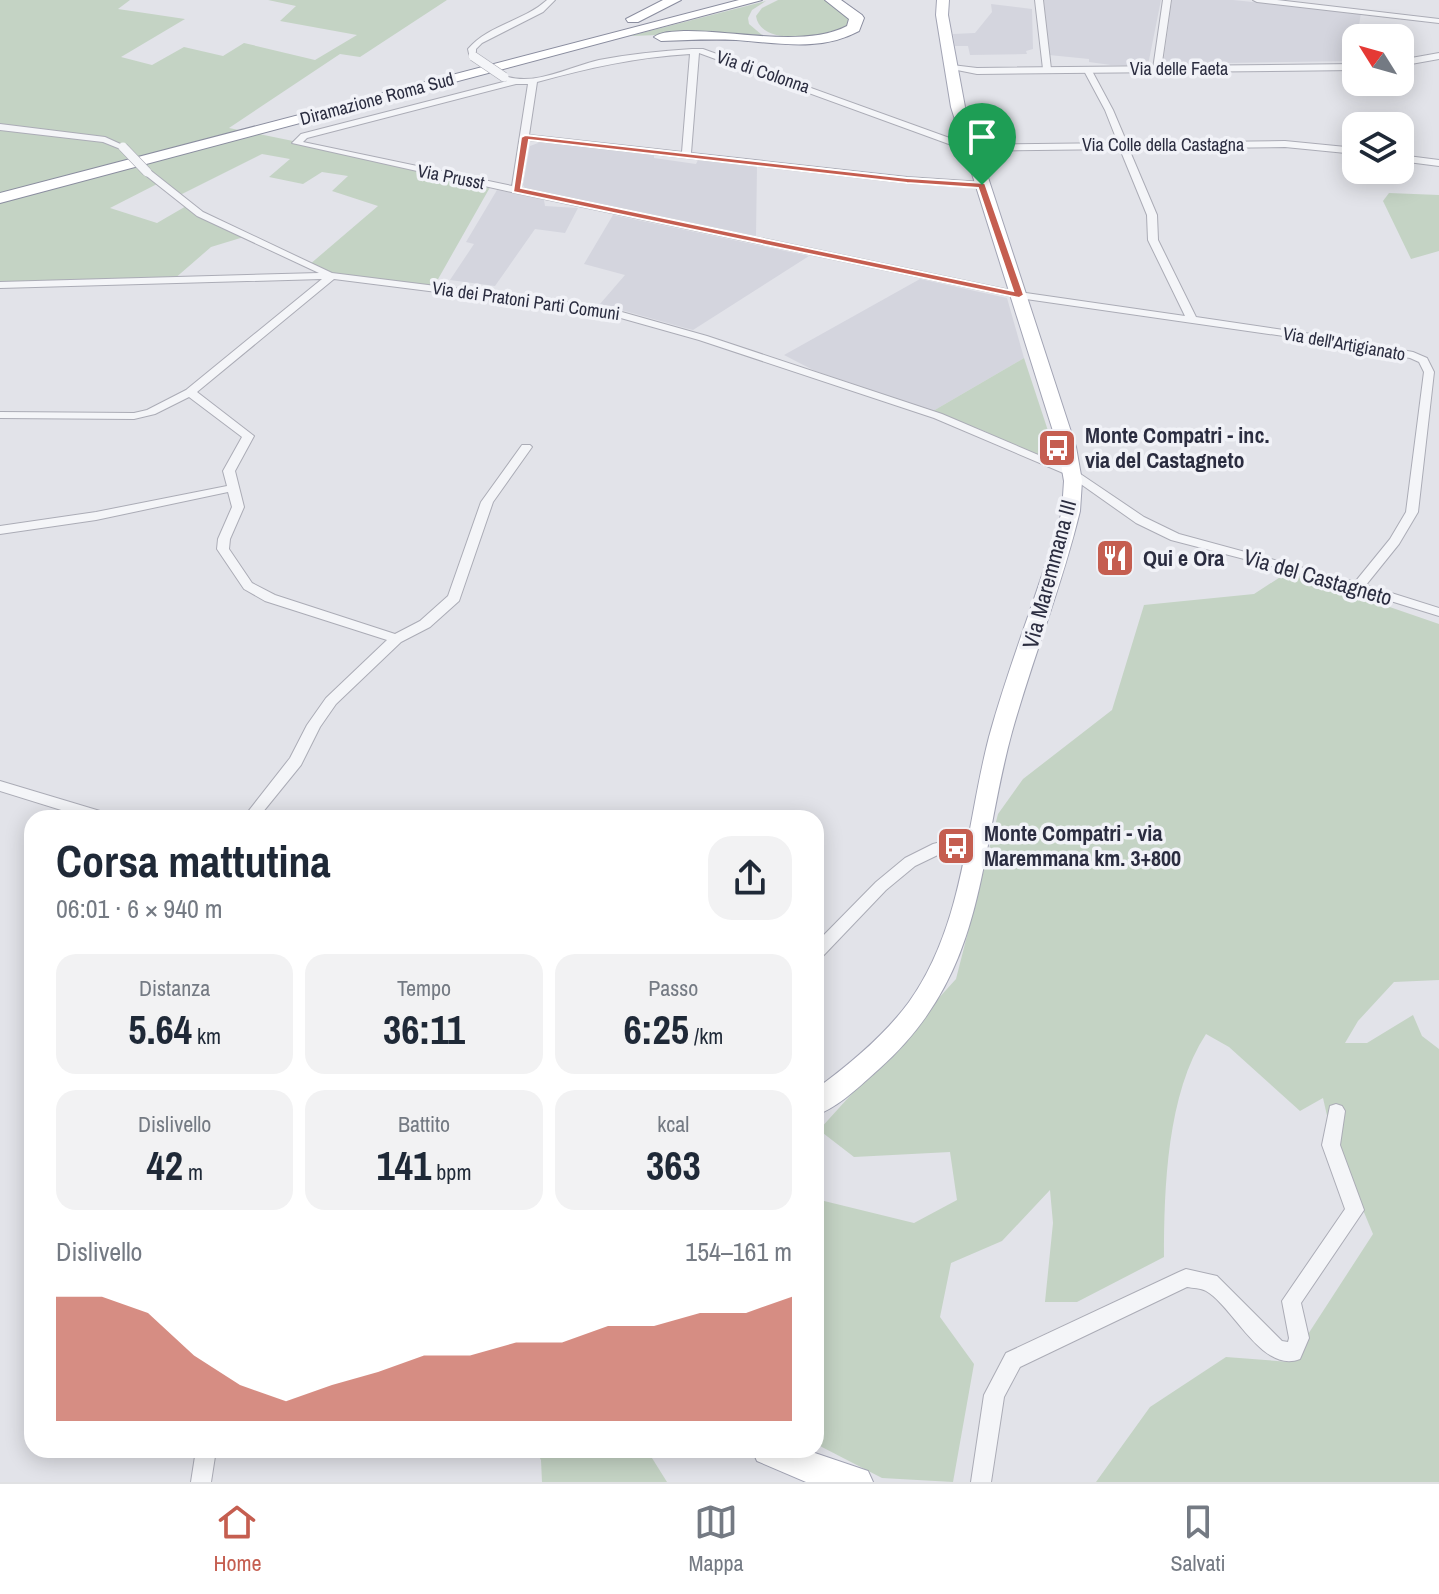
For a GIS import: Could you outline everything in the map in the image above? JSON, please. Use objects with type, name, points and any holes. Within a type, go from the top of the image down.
[{"type":"highway","points":[[558,49],[674,0]]},
{"type":"highway","name":"Diramazione Roma Sud","points":[[0,198],[738,0]]},
{"type":"highway","points":[[558,49],[686,35],[809,40],[839,35],[857,24],[854,13],[832,0]]},
{"type":"highway","points":[[774,1],[754,12],[770,34],[809,40]]},
{"type":"highway","name":"Diramazione Roma Sud","points":[[0,192],[558,49],[754,12]]},
{"type":"main road","name":"Via Maremmana III","points":[[824,1097],[890,1042],[927,997],[955,932],[1000,738],[1068,524],[1072,473],[1067,447],[970,148],[953,78],[942,15],[943,0]]},
{"type":"main road","points":[[790,1458],[857,1482]]},
{"type":"street","points":[[508,79],[473,56],[472,49],[479,41],[540,10],[551,0]]},
{"type":"street","points":[[1039,0],[1047,69]]},
{"type":"street","points":[[1157,69],[1167,0]]},
{"type":"street","points":[[1257,0],[1439,21]]},
{"type":"street","points":[[948,49],[976,68],[963,78],[953,78]]},
{"type":"street","points":[[686,155],[694,51]]},
{"type":"street","name":"Via di Colonna","points":[[508,79],[533,81],[598,63],[650,54],[694,51],[727,58],[970,148]]},
{"type":"street","points":[[1414,60],[1439,56]]},
{"type":"street","name":"Via delle Faeta","points":[[953,78],[976,68],[1342,67]]},
{"type":"street","points":[[1087,69],[1152,215],[1153,240],[1193,321]]},
{"type":"street","name":"Via Prusst","points":[[508,79],[300,137],[296,142],[309,148],[1019,295]]},
{"type":"street","points":[[516,190],[533,81]]},
{"type":"street","points":[[0,127],[105,140],[123,147],[147,172],[200,214],[332,276],[190,392],[151,412],[134,416],[0,415]]},
{"type":"street","points":[[525,137],[907,180],[982,185]]},
{"type":"street","name":"Via Colle della Castagna","points":[[970,148],[1285,144],[1342,150]]},
{"type":"street","points":[[1414,160],[1439,163]]},
{"type":"street","name":"Via dei Pratoni Parti Comuni","points":[[0,285],[332,276],[583,306],[640,319],[893,400],[1072,473]]},
{"type":"street","name":"Via dell'Artigianato","points":[[1019,295],[1318,338],[1413,355],[1428,367],[1412,512],[1395,541],[1357,588]]},
{"type":"street","points":[[190,392],[248,433],[246,443],[229,471],[238,507],[224,539],[223,549],[252,589],[270,598],[396,639]]},
{"type":"street","points":[[256,810],[296,761],[314,725],[331,701],[396,639],[425,624],[454,598],[487,502],[526,447]]},
{"type":"street","name":"Via del Castagneto","points":[[1072,473],[1140,520],[1175,537],[1317,574],[1439,612]]},
{"type":"street","points":[[0,530],[103,515],[233,488]]},
{"type":"street","points":[[0,786],[79,810]]},
{"type":"street","points":[[824,945],[875,892],[908,864],[934,850],[979,837]]},
{"type":"street","points":[[981,1482],[994,1395],[1013,1360],[1186,1278],[1210,1282],[1277,1350],[1293,1352],[1299,1338],[1291,1301],[1355,1210],[1331,1145],[1336,1111]]},
{"type":"street","points":[[201,1482],[205,1458]]},
{"type":"shaded area","points":[[1044,0],[1161,0],[1148,65],[1111,65],[1089,62],[1089,59],[1049,55]]},
{"type":"shaded area","points":[[1172,0],[1233,0],[1361,13],[1359,24],[1342,24],[1342,61],[1163,64]]},
{"type":"shaded area","points":[[991,4],[1032,9],[1033,49],[1026,51],[1027,54],[970,55],[968,46],[955,46],[953,34],[975,33],[992,12]]},
{"type":"shaded area","points":[[541,142],[654,154],[654,158],[696,164],[698,160],[757,166],[756,236],[525,188],[530,146]]},
{"type":"shaded area","points":[[497,190],[544,200],[545,206],[578,208],[565,233],[535,229],[495,286],[450,280],[474,244],[466,242]]},
{"type":"shaded area","points":[[613,215],[809,256],[693,330],[600,304],[625,275],[584,264]]},
{"type":"shaded area","points":[[920,279],[1007,298],[1024,358],[933,411],[815,371],[784,355]]},
{"type":"green space","points":[[0,0],[130,0],[118,9],[185,19],[121,57],[152,65],[184,47],[223,56],[244,43],[315,60],[357,35],[280,21],[296,6],[268,0],[447,0],[360,57],[340,54],[229,128],[493,182],[433,288],[332,276],[309,265],[378,206],[332,191],[348,176],[322,172],[303,184],[269,177],[290,159],[262,154],[176,197],[159,183],[110,208],[157,223],[188,205],[247,236],[211,247],[173,280],[0,285]]},
{"type":"green space","points":[[778,0],[824,0],[850,16],[848,26],[796,37],[770,33],[761,26],[756,16],[762,8]]},
{"type":"green space","points":[[766,1],[752,10],[748,18],[749,24],[762,35],[630,36]]},
{"type":"green space","points":[[1389,193],[1439,195],[1439,251],[1411,259],[1383,201]]},
{"type":"green space","points":[[1024,358],[1058,461],[1049,461],[933,411]]},
{"type":"green space","points":[[1288,572],[1439,624],[1439,980],[1394,982],[1358,1021],[1345,1043],[1367,1043],[1413,1015],[1422,1036],[1439,1049],[1439,1482],[1096,1482],[1150,1407],[1226,1357],[1290,1362],[1373,1234],[1331,1133],[1323,1098],[1300,1111],[1229,1047],[1206,1034],[1183,1084],[1170,1142],[1164,1257],[1077,1302],[1045,1302],[1053,1223],[1050,1190],[1002,1241],[951,1263],[940,1317],[974,1364],[953,1482],[882,1478],[824,1448],[824,1201],[914,1223],[957,1200],[950,1152],[854,1157],[824,1134],[824,1124],[956,979],[998,814],[1023,779],[1112,710],[1144,605],[1254,594]]},
{"type":"green space","points":[[652,1458],[667,1482],[542,1482],[541,1460]]},
{"type":"place","name":"Monte Compatri - inc. via del Castagneto","points":[[1057,448]]},
{"type":"place","name":"Qui e Ora","points":[[1115,558]]},
{"type":"place","name":"Monte Compatri - via Maremmana km. 3+800","points":[[956,846]]},
{"type":"route","points":[[525,137],[907,180],[982,185],[1019,295],[516,190],[525,137]]}]
